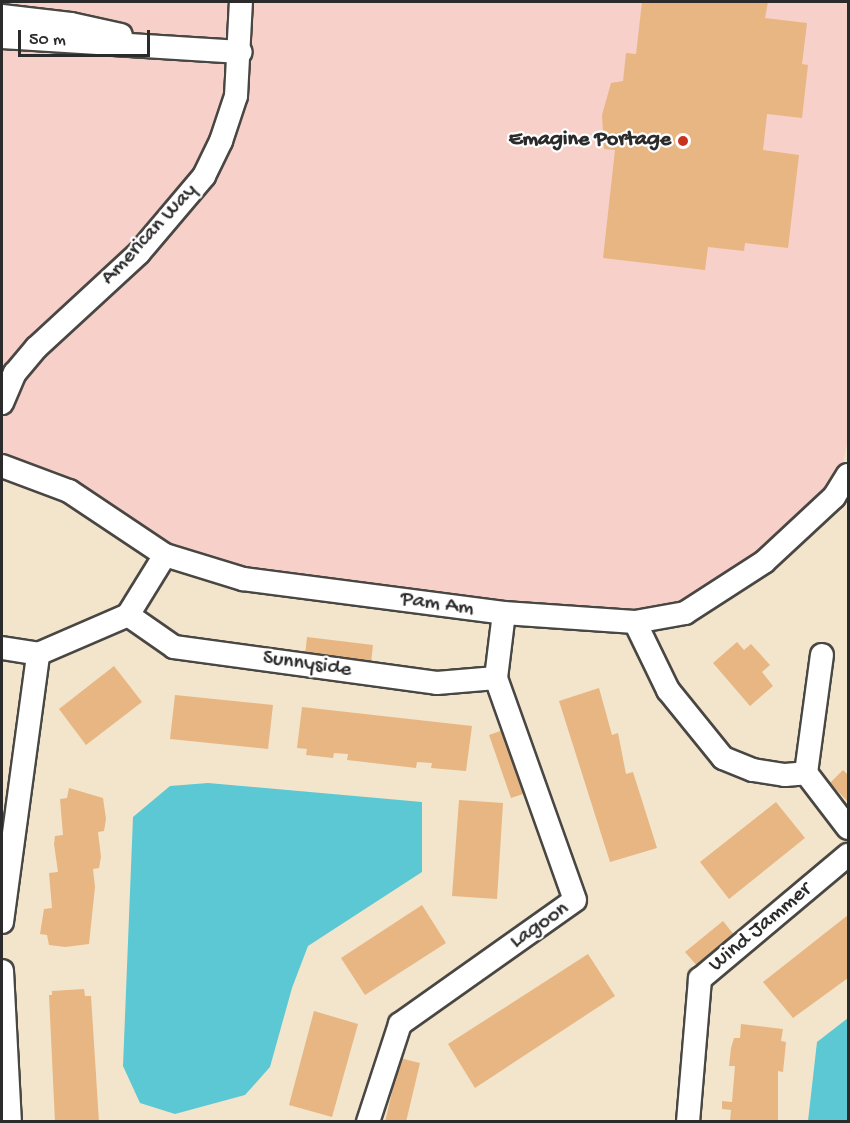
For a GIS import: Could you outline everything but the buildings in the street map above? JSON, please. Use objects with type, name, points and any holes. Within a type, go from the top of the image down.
[{"type":"street","name":"American Way","points":[[2,403],[15,373],[36,348],[139,253],[204,176],[221,141],[236,96],[241,52],[241,2]]},
{"type":"street","points":[[2,16],[71,24],[164,45]]},
{"type":"street","points":[[2,37],[68,44],[164,45],[241,52]]},
{"type":"street","name":"Pam Am","points":[[2,465],[69,491],[165,555],[243,579],[504,614],[635,622],[685,613],[764,562],[834,496],[849,475]]},
{"type":"street","points":[[2,648],[38,654],[128,615],[165,555]]},
{"type":"street","name":"Lagoon","points":[[368,1122],[400,1024],[576,900],[496,678],[504,614]]},
{"type":"street","name":"Sunnyside","points":[[128,615],[174,647],[437,683],[496,678]]},
{"type":"street","points":[[635,622],[668,690],[723,758],[753,770],[785,775],[806,773]]},
{"type":"street","points":[[2,922],[38,654]]},
{"type":"street","points":[[822,655],[806,773],[849,828]]},
{"type":"street","name":"Wind Jammer","points":[[688,1122],[700,979],[849,855]]},
{"type":"street","points":[[2,972],[10,1122]]},
{"type":"shaded area","points":[[2,2],[848,2],[848,439],[841,474],[829,491],[760,553],[683,605],[634,612],[515,604],[251,572],[169,549],[59,472],[2,457]]},
{"type":"water","points":[[208,783],[422,802],[422,872],[308,946],[292,988],[270,1067],[245,1095],[175,1114],[140,1103],[123,1066],[133,817],[170,786]]},
{"type":"water","points":[[848,1018],[848,1121],[808,1121],[817,1042]]},
{"type":"place","name":"Emagine Portage","points":[[683,141]]}]
